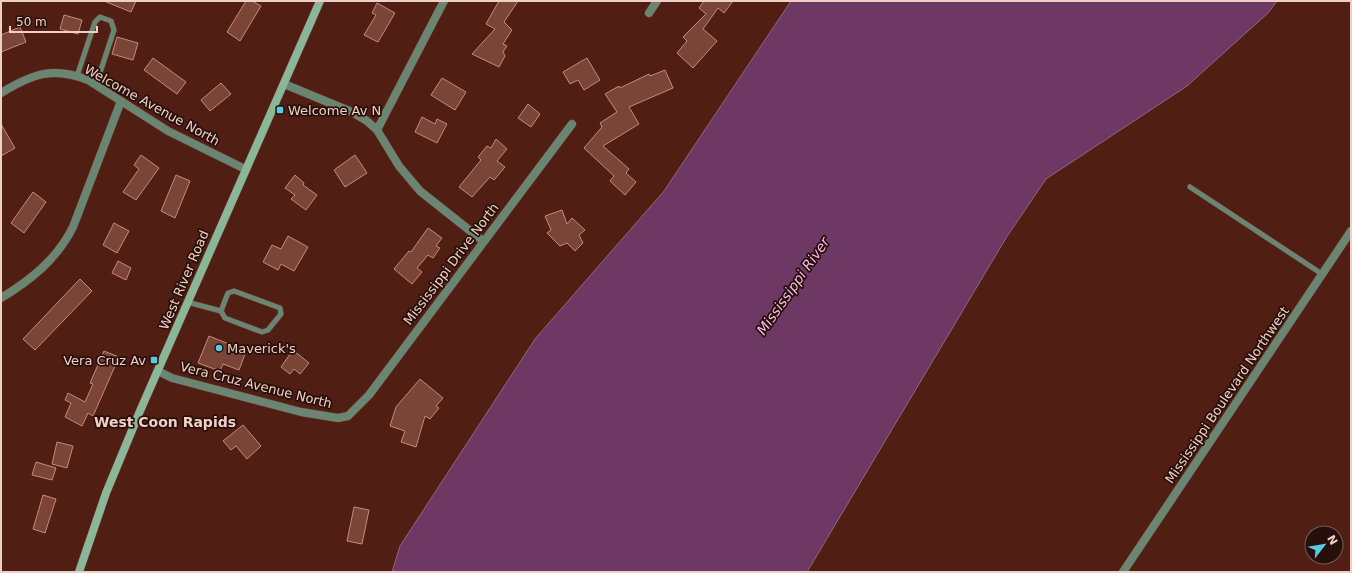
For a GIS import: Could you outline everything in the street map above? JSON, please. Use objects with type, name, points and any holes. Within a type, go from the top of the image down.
[{"type":"main road","name":"West River Road","points":[[79,572],[106,493],[187,302],[320,1]]},
{"type":"street","points":[[377,130],[444,1]]},
{"type":"street","points":[[649,14],[657,1]]},
{"type":"street","name":"Welcome Avenue North","points":[[1,93],[23,80],[37,75],[56,72],[77,76],[96,85],[168,131],[245,169]]},
{"type":"street","points":[[284,84],[352,112],[367,121],[377,130],[399,166],[420,190],[483,241]]},
{"type":"street","points":[[1,298],[19,287],[40,271],[64,244],[73,227],[121,101]]},
{"type":"street","name":"Mississippi Drive North","points":[[348,416],[369,395],[572,124]]},
{"type":"street","name":"Mississippi Boulevard Northwest","points":[[1123,572],[1351,231]]},
{"type":"street","name":"Vera Cruz Avenue North","points":[[158,371],[172,378],[301,412],[338,418],[348,416]]},
{"type":"lane","points":[[77,76],[95,22],[100,17],[111,21],[114,30],[96,85]]},
{"type":"lane","points":[[1190,187],[1322,274]]},
{"type":"lane","points":[[187,302],[221,311],[225,318],[262,332],[268,330],[281,314],[280,308],[234,291],[228,293],[221,311]]},
{"type":"water","name":"Mississippi River","points":[[791,1],[1277,1],[1268,13],[1187,86],[1046,179],[1006,238],[807,572],[392,572],[400,546],[535,339],[664,191]]},
{"type":"building","points":[[104,1],[136,1],[131,12]]},
{"type":"building","points":[[246,1],[252,1],[261,6],[240,41],[227,32]]},
{"type":"building","points":[[499,1],[518,1],[504,22],[512,30],[503,44],[507,46],[503,52],[505,56],[499,67],[472,54],[495,29],[486,24]]},
{"type":"building","points":[[704,1],[733,1],[724,13],[718,8],[703,29],[717,41],[693,68],[677,53],[687,41],[683,37],[706,14],[699,8]]},
{"type":"building","points":[[377,3],[395,13],[378,42],[364,35],[376,15],[372,13]]},
{"type":"building","points":[[64,15],[82,20],[78,34],[60,29]]},
{"type":"building","points":[[20,27],[26,42],[1,52],[1,35]]},
{"type":"building","points":[[117,37],[138,43],[133,60],[112,54]]},
{"type":"building","points":[[153,58],[186,82],[177,94],[144,70]]},
{"type":"building","points":[[587,58],[600,80],[584,90],[578,80],[570,84],[563,72]]},
{"type":"building","points":[[665,70],[673,88],[629,107],[639,124],[603,146],[629,169],[626,173],[636,182],[625,195],[610,181],[614,176],[584,148],[602,127],[600,123],[617,112],[605,94],[619,86],[620,88],[649,74],[650,76]]},
{"type":"building","points":[[442,78],[466,92],[455,110],[431,95]]},
{"type":"building","points":[[221,83],[231,94],[210,111],[201,100]]},
{"type":"building","points":[[528,104],[540,114],[531,127],[518,118]]},
{"type":"building","points":[[422,117],[435,124],[437,119],[447,124],[437,143],[415,132]]},
{"type":"building","points":[[1,124],[15,148],[1,156]]},
{"type":"building","points":[[496,139],[507,149],[497,161],[505,167],[494,180],[490,177],[472,197],[459,187],[481,160],[478,157],[487,146],[491,148]]},
{"type":"building","points":[[141,155],[159,168],[136,200],[123,192],[139,169],[134,165]]},
{"type":"building","points":[[355,155],[367,173],[345,187],[334,170]]},
{"type":"building","points":[[176,175],[190,181],[175,218],[161,211]]},
{"type":"building","points":[[295,175],[304,183],[303,185],[317,195],[306,210],[291,199],[295,195],[285,188]]},
{"type":"building","points":[[33,192],[46,202],[24,233],[11,223]]},
{"type":"building","points":[[562,210],[567,224],[572,218],[585,230],[579,235],[583,243],[575,251],[567,243],[560,246],[547,233],[551,230],[545,216]]},
{"type":"building","points":[[114,223],[129,231],[117,253],[103,245]]},
{"type":"building","points":[[428,228],[442,238],[436,246],[440,248],[433,258],[428,255],[417,268],[422,272],[412,284],[394,269],[409,251],[411,252]]},
{"type":"building","points":[[288,236],[308,247],[294,271],[281,264],[278,270],[263,262],[272,245],[281,249]]},
{"type":"building","points":[[118,261],[131,268],[126,280],[112,273]]},
{"type":"building","points":[[80,279],[92,291],[35,350],[23,339]]},
{"type":"building","points":[[209,336],[239,348],[237,351],[245,354],[239,370],[223,364],[220,371],[198,363]]},
{"type":"building","points":[[293,350],[309,363],[300,374],[294,369],[290,374],[281,367]]},
{"type":"building","points":[[104,351],[119,357],[93,416],[88,413],[82,426],[65,417],[71,403],[65,400],[68,393],[85,402],[93,384],[90,383]]},
{"type":"building","points":[[420,379],[443,398],[436,406],[439,408],[430,419],[425,416],[416,447],[401,442],[405,431],[390,426],[396,407]]},
{"type":"building","points":[[243,425],[261,446],[247,459],[236,446],[231,450],[223,441]]},
{"type":"building","points":[[57,442],[73,446],[67,468],[52,464]]},
{"type":"building","points":[[36,462],[56,468],[52,480],[32,475]]},
{"type":"building","points":[[43,495],[56,499],[45,533],[33,529]]},
{"type":"building","points":[[354,507],[369,510],[362,544],[347,541]]},
{"type":"place","name":"Welcome Av N","points":[[280,110]]},
{"type":"place","name":"Maverick's","points":[[219,348]]},
{"type":"place","name":"Vera Cruz Av","points":[[154,360]]},
{"type":"district","name":"West Coon Rapids","points":[[165,422]]}]
